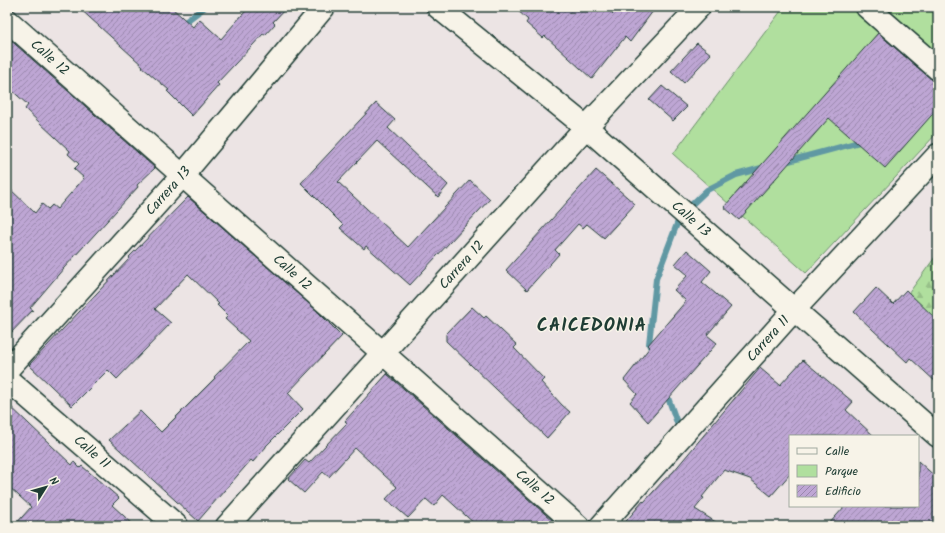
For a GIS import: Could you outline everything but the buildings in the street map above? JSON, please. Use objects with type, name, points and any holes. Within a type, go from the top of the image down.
[{"type":"street","name":"Carrera 13","points":[[7,370],[182,176],[324,7]]},
{"type":"street","name":"Calle 13","points":[[438,7],[586,127],[938,436]]},
{"type":"street","name":"Carrera 12","points":[[227,526],[586,127],[699,7]]},
{"type":"street","points":[[867,7],[938,70]]},
{"type":"street","name":"Calle 12","points":[[7,20],[578,526]]},
{"type":"street","name":"Carrera 11","points":[[601,526],[794,310],[938,154]]},
{"type":"street","name":"Calle 11","points":[[7,379],[177,526]]},
{"type":"green space","points":[[784,7],[938,7],[938,132],[806,273],[673,154]]},
{"type":"green space","points":[[938,253],[938,329],[903,301]]},
{"type":"waterway","points":[[185,22],[205,7]]},
{"type":"waterway","points":[[785,162],[863,141]]},
{"type":"waterway","points":[[686,210],[707,190],[736,175],[765,167]]},
{"type":"waterway","points":[[652,351],[649,344],[656,279],[680,216]]},
{"type":"waterway","points":[[666,392],[680,431]]},
{"type":"district","name":"CAICEDONIA","points":[[592,326]]}]
